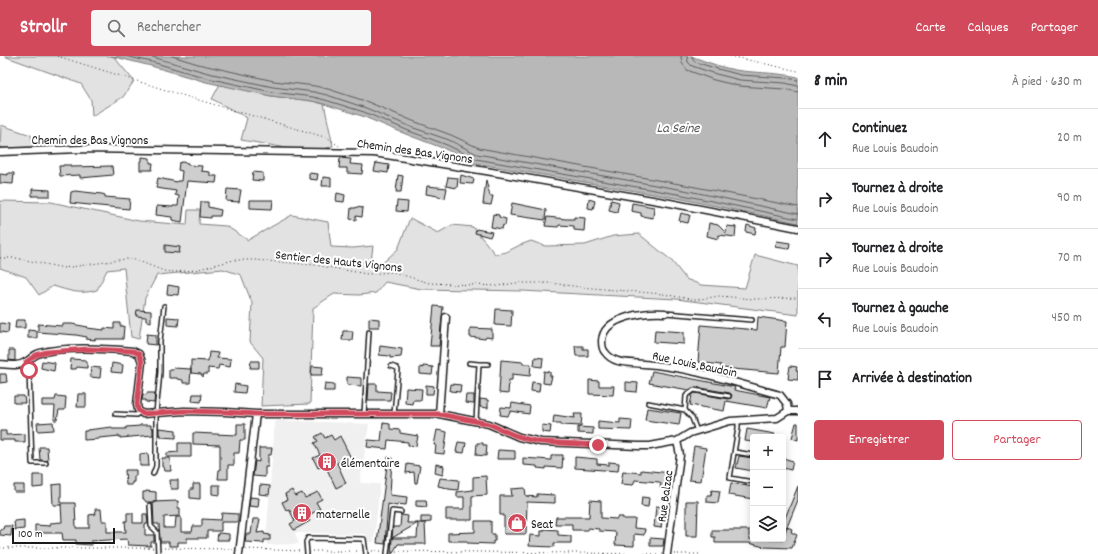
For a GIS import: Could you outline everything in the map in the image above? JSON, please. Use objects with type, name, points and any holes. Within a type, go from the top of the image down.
[{"type":"street","name":"Chemin des Bas Vignons","points":[[0,152],[81,148],[374,153],[670,203],[798,228]]},
{"type":"street","name":"Rue Louis Baudoin","points":[[665,313],[653,312],[616,321],[607,327],[602,334],[604,352],[609,357],[620,362],[669,367],[780,395],[787,404],[788,411]]},
{"type":"street","points":[[439,414],[446,317]]},
{"type":"street","points":[[0,364],[15,365],[26,362],[39,353],[66,350],[109,349],[137,352],[141,357],[142,362],[137,404],[138,410],[143,414],[204,411],[256,414],[439,414],[489,424],[520,437],[541,442],[650,446],[677,441],[684,436],[722,423],[738,420],[777,418],[788,411],[798,411]]},
{"type":"street","points":[[240,552],[256,414]]},
{"type":"street","name":"Rue Balzac","points":[[667,554],[680,455],[677,441]]},
{"type":"lane","points":[[153,474],[156,466],[156,413],[160,372],[160,341],[164,306]]},
{"type":"lane","points":[[665,313],[752,320]]},
{"type":"lane","points":[[364,414],[368,332]]},
{"type":"lane","points":[[26,362],[29,370],[32,463],[46,463]]},
{"type":"lane","points":[[469,363],[488,364]]},
{"type":"lane","points":[[476,421],[479,364]]},
{"type":"lane","points":[[391,366],[397,368],[398,370],[394,414]]},
{"type":"lane","points":[[685,410],[686,396],[694,390],[729,396]]},
{"type":"lane","points":[[648,403],[685,410],[692,418],[697,431]]},
{"type":"lane","points":[[115,414],[136,415],[140,412]]},
{"type":"lane","points":[[738,420],[735,452],[730,478],[750,481]]},
{"type":"lane","points":[[735,452],[750,454]]},
{"type":"lane","points":[[150,505],[151,526],[157,532],[158,554]]},
{"type":"lane","points":[[387,553],[392,511],[401,512]]},
{"type":"lane","points":[[306,552],[306,542],[308,538],[364,539],[366,553]]},
{"type":"path","points":[[58,56],[185,96],[328,138],[347,152]]},
{"type":"path","points":[[730,56],[798,71]]},
{"type":"path","name":"Sentier des Hauts Vignons","points":[[0,258],[16,258],[64,268],[126,259],[136,260],[164,271],[175,272],[195,270],[234,260],[255,260],[315,265],[367,274],[393,272],[429,283],[497,286],[516,283],[550,283],[663,294],[695,300],[719,296],[754,299],[798,298]]},
{"type":"path","points":[[0,548],[158,548],[240,552],[699,554]]},
{"type":"shaded area","points":[[4,56],[111,56],[114,57],[134,81],[123,97],[92,116],[91,100],[81,84]]},
{"type":"shaded area","points":[[220,84],[271,96],[324,104],[333,146],[318,151],[287,148],[241,140],[247,118],[212,99]]},
{"type":"shaded area","points":[[1,125],[31,135],[33,147],[0,148]]},
{"type":"shaded area","points":[[0,201],[51,202],[139,221],[187,225],[188,210],[200,210],[199,224],[226,226],[248,240],[292,215],[328,222],[331,247],[353,248],[373,246],[370,269],[378,267],[398,249],[410,218],[438,233],[452,225],[473,227],[495,254],[506,252],[531,241],[545,246],[585,245],[613,236],[639,234],[671,260],[686,279],[701,285],[745,288],[755,255],[798,266],[798,315],[676,299],[522,291],[421,289],[385,282],[376,293],[359,295],[334,294],[313,308],[310,404],[261,406],[263,358],[250,342],[252,303],[241,275],[223,269],[157,275],[145,298],[139,339],[131,337],[124,268],[107,270],[97,290],[80,292],[53,286],[39,295],[26,277],[0,268]]},
{"type":"shaded area","points":[[275,420],[369,424],[360,483],[380,484],[374,542],[367,541],[366,534],[295,533],[299,544],[267,545],[266,540]]},
{"type":"water","name":"La Seine","points":[[111,56],[691,56],[736,70],[798,77],[798,223],[682,199],[474,163],[445,149],[362,116],[324,104],[271,96],[206,82]]},
{"type":"building","points":[[142,157],[150,158],[150,163],[153,163],[152,170],[140,170],[140,161],[142,161]]},
{"type":"building","points":[[340,158],[351,159],[350,164],[363,165],[362,174],[347,173],[347,168],[339,168]]},
{"type":"building","points":[[179,163],[188,163],[188,165],[202,166],[201,171],[210,172],[210,176],[217,176],[216,183],[187,181],[182,222],[172,220],[172,217],[156,215],[157,206],[178,206],[179,196],[175,195],[176,191],[156,188],[158,178],[177,182],[181,181],[182,171],[178,170]]},
{"type":"building","points":[[376,163],[389,165],[388,173],[374,171]]},
{"type":"building","points":[[71,165],[71,167],[112,166],[113,175],[80,178],[80,175],[60,176],[59,166]]},
{"type":"building","points":[[253,172],[263,173],[263,181],[252,180]]},
{"type":"building","points":[[8,173],[14,173],[13,184],[0,183],[0,174],[8,175]]},
{"type":"building","points":[[309,173],[318,174],[317,180],[309,179]]},
{"type":"building","points":[[398,175],[403,176],[401,192],[396,192]]},
{"type":"building","points":[[461,175],[474,179],[473,184],[460,183]]},
{"type":"building","points":[[323,177],[331,178],[331,186],[322,186]]},
{"type":"building","points":[[448,177],[458,178],[457,188],[446,186]]},
{"type":"building","points":[[486,180],[490,196],[493,196],[491,205],[483,204]]},
{"type":"building","points":[[427,186],[447,188],[445,198],[426,194]]},
{"type":"building","points":[[32,189],[50,190],[50,196],[32,196]]},
{"type":"building","points":[[227,189],[241,190],[239,202],[226,201]]},
{"type":"building","points":[[75,191],[102,194],[105,195],[105,197],[130,199],[129,209],[70,203],[71,192]]},
{"type":"building","points":[[337,193],[345,195],[344,202],[336,201]]},
{"type":"building","points":[[589,199],[595,201],[593,209],[588,208]]},
{"type":"building","points":[[250,200],[273,200],[272,209],[250,208]]},
{"type":"building","points":[[611,200],[619,202],[617,212],[609,210]]},
{"type":"building","points":[[397,201],[408,202],[407,212],[396,211]]},
{"type":"building","points":[[201,202],[208,202],[208,207],[221,210],[220,216],[211,216],[211,218],[200,217]]},
{"type":"building","points":[[512,203],[546,210],[545,220],[510,215]]},
{"type":"building","points":[[632,203],[654,207],[653,218],[641,216],[641,213],[631,211]]},
{"type":"building","points":[[351,208],[363,208],[362,217],[356,216],[356,220],[350,219]]},
{"type":"building","points":[[681,213],[690,215],[688,223],[679,221]]},
{"type":"building","points":[[493,214],[499,215],[499,217],[506,219],[505,226],[503,225],[502,229],[491,227]]},
{"type":"building","points":[[547,217],[566,219],[574,219],[574,217],[585,218],[584,231],[574,230],[574,226],[545,226]]},
{"type":"building","points":[[709,223],[718,225],[726,233],[727,226],[736,227],[735,237],[719,235],[718,239],[707,236]]},
{"type":"building","points":[[747,225],[756,228],[755,234],[746,232]]},
{"type":"building","points":[[476,229],[492,232],[490,237],[475,233]]},
{"type":"building","points":[[777,241],[790,243],[789,249],[775,247]]},
{"type":"building","points":[[165,245],[180,247],[179,253],[165,252]]},
{"type":"building","points":[[168,285],[179,287],[178,295],[167,294]]},
{"type":"building","points":[[434,306],[443,307],[439,346],[430,346]]},
{"type":"building","points":[[496,309],[512,310],[511,326],[495,325]]},
{"type":"building","points":[[137,310],[151,311],[151,322],[146,321],[146,317],[136,316]]},
{"type":"building","points":[[167,317],[179,318],[178,326],[167,325]]},
{"type":"building","points":[[758,317],[787,321],[785,347],[781,347],[779,373],[721,368],[721,365],[698,362],[701,325],[757,330]]},
{"type":"building","points":[[369,318],[379,319],[379,327],[369,327]]},
{"type":"building","points":[[16,320],[25,320],[25,328],[15,328]]},
{"type":"building","points":[[0,323],[9,324],[8,333],[0,332]]},
{"type":"building","points":[[114,323],[120,323],[120,326],[124,326],[123,339],[95,340],[86,339],[87,337],[76,335],[38,332],[38,324],[62,326],[62,324],[72,324],[104,330],[104,328],[114,329]]},
{"type":"building","points":[[470,328],[492,329],[492,338],[486,337],[485,339],[470,337]]},
{"type":"building","points":[[28,330],[37,331],[37,338],[28,338]]},
{"type":"building","points":[[655,330],[684,332],[684,344],[654,342]]},
{"type":"building","points":[[343,331],[353,331],[352,340],[342,340]]},
{"type":"building","points":[[147,334],[156,335],[156,345],[146,344]]},
{"type":"building","points":[[380,346],[402,349],[401,357],[390,358],[390,356],[379,355]]},
{"type":"building","points":[[575,346],[583,346],[583,349],[588,349],[588,356],[576,356]]},
{"type":"building","points":[[9,350],[15,350],[15,361],[9,360]]},
{"type":"building","points":[[209,352],[218,353],[217,358],[231,359],[230,367],[219,365],[218,369],[208,368],[208,374],[204,374],[203,377],[201,374],[191,373],[191,360],[208,361]]},
{"type":"building","points":[[535,357],[543,358],[542,367],[534,366]]},
{"type":"building","points":[[71,359],[86,360],[87,368],[77,367],[76,369],[70,369]]},
{"type":"building","points":[[501,360],[531,364],[530,376],[512,374],[512,380],[509,380],[508,394],[499,393]]},
{"type":"building","points":[[42,361],[55,363],[54,371],[41,368]]},
{"type":"building","points":[[251,361],[259,361],[259,368],[250,368]]},
{"type":"building","points":[[112,363],[123,365],[122,373],[111,372]]},
{"type":"building","points":[[312,366],[323,367],[322,375],[311,375]]},
{"type":"building","points":[[423,366],[433,367],[432,375],[420,374],[420,367],[423,368]]},
{"type":"building","points":[[790,366],[797,367],[796,371],[798,371],[798,380],[788,379]]},
{"type":"building","points":[[91,367],[101,368],[100,378],[90,377]]},
{"type":"building","points":[[169,369],[191,369],[190,383],[183,383],[183,380],[177,378],[169,378]]},
{"type":"building","points":[[544,371],[550,372],[550,376],[552,376],[550,384],[543,383]]},
{"type":"building","points":[[652,371],[735,387],[734,390],[770,397],[767,408],[726,401],[724,411],[690,405],[692,395],[695,393],[728,399],[731,398],[732,395],[730,393],[695,387],[689,390],[649,383]]},
{"type":"building","points":[[0,374],[6,374],[7,382],[0,383]]},
{"type":"building","points":[[347,377],[361,378],[361,386],[347,385]]},
{"type":"building","points":[[589,380],[599,381],[599,386],[614,386],[613,395],[589,394]]},
{"type":"building","points":[[532,382],[540,383],[539,392],[531,391]]},
{"type":"building","points":[[626,382],[638,383],[637,392],[626,391]]},
{"type":"building","points":[[325,383],[334,384],[334,391],[324,391]]},
{"type":"building","points":[[235,384],[246,386],[245,393],[234,392]]},
{"type":"building","points":[[369,384],[377,384],[377,391],[391,392],[390,400],[368,400]]},
{"type":"building","points":[[451,384],[461,385],[460,392],[450,391]]},
{"type":"building","points":[[426,385],[434,386],[433,394],[426,394]]},
{"type":"building","points":[[406,388],[422,389],[421,400],[413,400],[412,404],[405,403]]},
{"type":"building","points":[[147,393],[155,393],[154,403],[142,400],[143,394],[146,395]]},
{"type":"building","points":[[78,394],[86,394],[86,407],[77,407]]},
{"type":"building","points":[[193,394],[202,394],[201,402],[192,401]]},
{"type":"building","points":[[466,395],[474,395],[474,404],[465,403]]},
{"type":"building","points":[[14,396],[24,396],[25,403],[14,403]]},
{"type":"building","points":[[56,396],[66,397],[65,410],[59,410],[57,420],[54,420],[55,406],[42,406],[42,400],[55,400]]},
{"type":"building","points":[[480,399],[488,400],[488,408],[480,407]]},
{"type":"building","points":[[512,403],[530,406],[529,414],[511,411],[508,416],[500,415],[501,407],[511,408]]},
{"type":"building","points":[[647,408],[681,413],[679,425],[645,420]]},
{"type":"building","points":[[574,414],[582,414],[581,426],[553,423],[554,415],[575,418]]},
{"type":"building","points":[[620,419],[632,420],[631,430],[598,429],[598,421],[620,423]]},
{"type":"building","points":[[53,422],[54,430],[38,431],[37,423]]},
{"type":"building","points":[[383,423],[390,424],[390,429],[400,430],[400,433],[418,436],[416,446],[408,445],[408,442],[388,440],[387,449],[367,447],[368,440],[381,441]]},
{"type":"building","points":[[796,423],[798,423],[798,440],[792,438]]},
{"type":"building","points":[[237,424],[245,424],[245,440],[240,440],[239,453],[234,453],[234,465],[228,465],[228,479],[218,479],[220,470],[220,445],[193,444],[193,433],[237,435]]},
{"type":"building","points":[[151,425],[151,428],[153,428],[153,435],[120,438],[120,436],[84,440],[84,431],[87,430],[112,427],[112,429],[126,429],[126,427]]},
{"type":"building","points":[[542,425],[551,426],[550,433],[542,432]]},
{"type":"building","points":[[578,427],[593,428],[593,434],[578,433]]},
{"type":"building","points":[[159,428],[176,430],[176,438],[161,437],[161,434],[159,435]]},
{"type":"building","points":[[747,429],[775,434],[750,434],[750,442],[745,441]]},
{"type":"building","points":[[437,430],[447,432],[444,454],[435,453],[436,445],[434,445]]},
{"type":"building","points":[[0,431],[6,431],[6,435],[25,434],[25,442],[0,440]]},
{"type":"building","name":"élémentaire","points":[[322,433],[325,438],[331,435],[334,440],[340,436],[350,456],[337,463],[346,483],[336,488],[325,465],[318,468],[313,458],[320,455],[314,443],[318,441],[315,437]]},
{"type":"building","points":[[458,442],[466,443],[464,453],[456,452]]},
{"type":"building","points":[[178,443],[191,443],[191,457],[167,457],[167,453],[178,452]]},
{"type":"building","points":[[477,443],[487,445],[486,456],[476,455]]},
{"type":"building","points":[[694,446],[706,448],[701,481],[689,480]]},
{"type":"building","points":[[39,447],[47,447],[48,461],[40,460]]},
{"type":"building","points":[[259,448],[272,448],[271,455],[268,455],[268,467],[265,467],[265,477],[253,476],[255,461],[259,462]]},
{"type":"building","points":[[498,450],[515,451],[515,459],[497,459]]},
{"type":"building","points":[[148,453],[149,466],[140,466],[140,454]]},
{"type":"building","points":[[563,455],[562,468],[546,467],[546,469],[537,468],[537,466],[523,465],[523,458],[551,460],[551,456]]},
{"type":"building","points":[[739,456],[750,458],[750,470],[736,468]]},
{"type":"building","points":[[388,457],[392,458],[390,495],[407,497],[406,505],[397,504],[397,506],[388,504],[385,544],[377,543]]},
{"type":"building","points":[[575,457],[597,459],[597,464],[609,465],[609,462],[619,463],[618,471],[575,468]]},
{"type":"building","points":[[162,458],[170,458],[171,471],[165,471],[164,467],[162,467]]},
{"type":"building","points":[[786,459],[793,461],[791,470],[786,469]]},
{"type":"building","points":[[407,464],[420,466],[417,483],[415,483],[414,472],[406,473]]},
{"type":"building","points":[[436,464],[444,466],[443,475],[435,473]]},
{"type":"building","points":[[125,470],[136,470],[136,476],[134,476],[134,482],[132,482],[132,485],[126,485]]},
{"type":"building","points":[[641,470],[671,473],[668,489],[660,488],[661,483],[659,482],[635,480],[633,485],[621,484],[623,471],[641,473]]},
{"type":"building","points":[[33,475],[43,475],[43,487],[33,488]]},
{"type":"building","points":[[486,476],[487,495],[472,496],[472,520],[446,520],[446,509],[464,509],[464,497],[457,497],[457,492],[473,490],[473,477]]},
{"type":"building","points":[[440,478],[459,480],[458,490],[438,486]]},
{"type":"building","points":[[170,480],[178,480],[178,489],[171,489]]},
{"type":"building","points":[[731,483],[750,486],[750,498],[729,495]]},
{"type":"building","points":[[61,484],[61,503],[75,503],[76,528],[89,528],[89,515],[96,514],[95,509],[101,509],[102,521],[107,521],[107,532],[126,532],[125,521],[127,521],[127,513],[133,513],[133,523],[143,523],[143,514],[147,514],[148,524],[145,524],[145,535],[154,535],[154,542],[151,542],[151,546],[128,545],[127,539],[91,541],[91,545],[76,544],[76,540],[63,540],[62,533],[35,533],[35,525],[50,526],[50,523],[62,522],[61,504],[53,505],[52,485]]},
{"type":"building","points":[[193,484],[200,484],[200,499],[190,498],[190,489],[193,489]]},
{"type":"building","points":[[14,485],[24,485],[24,492],[14,492]]},
{"type":"building","points":[[212,485],[220,485],[220,495],[212,494]]},
{"type":"building","points":[[260,485],[270,486],[269,495],[259,494]]},
{"type":"building","points":[[798,486],[798,500],[787,527],[786,516]]},
{"type":"building","points":[[525,488],[526,496],[537,497],[537,494],[555,495],[555,503],[527,502],[526,534],[504,534],[504,515],[500,515],[500,496],[512,496],[511,489]]},
{"type":"building","name":"maternelle","points":[[292,490],[295,496],[302,493],[305,498],[318,492],[322,499],[316,502],[320,509],[307,516],[310,521],[294,530],[290,524],[295,521],[289,509],[286,510],[282,502],[287,500],[285,494]]},
{"type":"building","points":[[712,490],[720,491],[718,503],[707,502],[707,495],[711,495]]},
{"type":"building","points":[[143,492],[156,492],[156,502],[146,502],[143,499]]},
{"type":"building","points":[[250,497],[259,498],[258,507],[249,506]]},
{"type":"building","points":[[642,497],[649,498],[648,507],[641,506]]},
{"type":"building","points":[[416,500],[426,500],[427,507],[416,506]]},
{"type":"building","points":[[590,500],[601,501],[601,518],[617,519],[617,517],[623,517],[623,519],[635,519],[634,528],[645,529],[644,535],[634,534],[634,546],[615,545],[616,532],[599,531],[599,529],[588,528],[588,530],[572,530],[572,524],[555,524],[556,517],[589,517]]},
{"type":"building","points":[[178,501],[180,516],[164,517],[164,528],[175,528],[176,517],[181,517],[181,532],[192,532],[193,526],[202,526],[202,519],[221,520],[222,513],[238,514],[238,522],[221,522],[221,531],[207,531],[207,538],[187,538],[187,542],[178,542],[178,546],[169,546],[169,542],[160,542],[159,524],[154,524],[153,502]]},
{"type":"building","points":[[686,501],[698,501],[697,536],[686,536]]},
{"type":"building","points":[[656,506],[664,507],[661,528],[654,527]]},
{"type":"building","points":[[401,515],[408,516],[407,523],[418,523],[392,538],[393,527],[400,527]]},
{"type":"building","points":[[421,517],[431,517],[431,522],[421,523]]},
{"type":"building","points":[[253,519],[260,519],[257,533],[264,532],[264,534],[270,535],[270,540],[264,540],[264,543],[245,542],[246,534],[251,534]]},
{"type":"building","points":[[24,520],[24,529],[15,530],[14,521]]},
{"type":"building","points":[[475,521],[491,521],[491,534],[495,534],[495,541],[493,541],[493,544],[467,543],[467,541],[448,541],[448,533],[475,532]]},
{"type":"building","points":[[418,523],[425,523],[426,544],[398,544],[391,554],[392,538],[417,538]]},
{"type":"building","points":[[4,526],[12,526],[11,536],[0,535],[0,529],[3,529]]},
{"type":"building","points":[[787,527],[792,529],[791,532],[797,535],[792,548],[764,547],[749,543],[715,543],[715,537],[712,537],[712,530],[749,530],[750,542],[786,542]]},
{"type":"building","points":[[544,529],[558,530],[558,535],[571,536],[571,543],[554,543],[554,547],[529,546],[530,535],[541,536],[541,531],[544,531]]},
{"type":"building","points":[[218,533],[229,534],[229,540],[217,540]]},
{"type":"building","points":[[650,538],[664,539],[663,546],[650,546]]},
{"type":"place","name":"élémentaire","points":[[327,462]]},
{"type":"place","name":"maternelle","points":[[302,513]]},
{"type":"place","name":"Seat","points":[[517,523]]},
{"type":"route","points":[[29,370],[26,362],[39,353],[89,349],[133,351],[139,354],[142,362],[137,408],[143,414],[184,411],[256,414],[428,413],[446,415],[489,424],[530,440],[598,445]]}]
